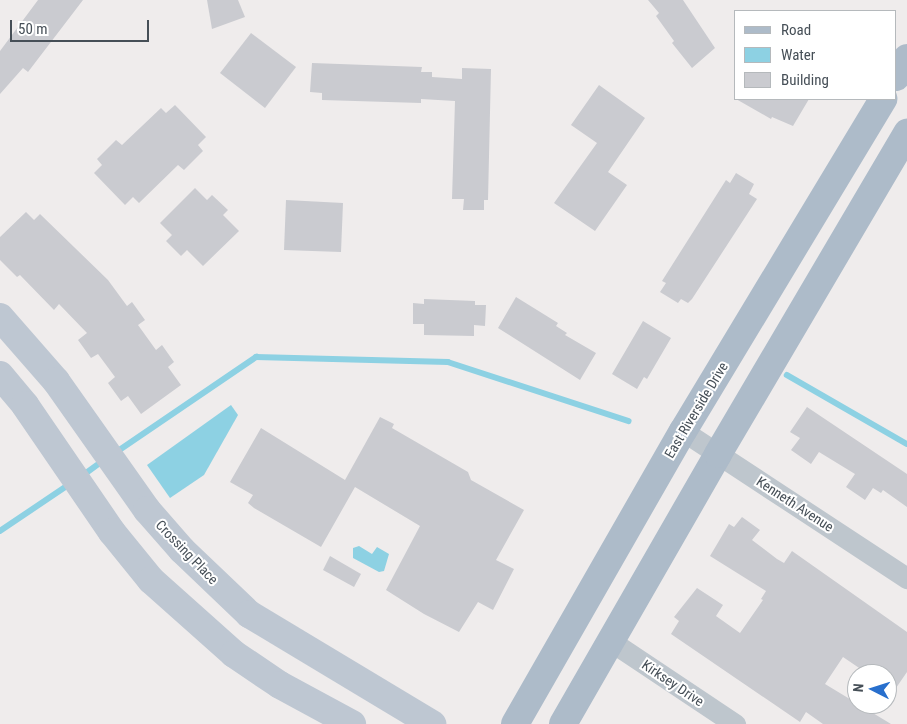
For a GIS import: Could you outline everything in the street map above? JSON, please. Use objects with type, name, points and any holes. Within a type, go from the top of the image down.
[{"type":"main road","points":[[897,75],[907,58]]},
{"type":"main road","name":"East Riverside Drive","points":[[515,724],[683,431],[882,100]]},
{"type":"main road","points":[[564,724],[718,454],[907,133]]},
{"type":"street","name":"Crossing Place","points":[[0,318],[56,381],[121,474],[182,550],[249,614],[432,724]]},
{"type":"street","points":[[0,375],[25,405],[87,496],[151,580],[224,647],[280,685],[352,724]]},
{"type":"street","name":"Kenneth Avenue","points":[[683,431],[907,578]]},
{"type":"street","name":"Kirksey Drive","points":[[612,642],[735,724]]},
{"type":"water","points":[[231,405],[238,415],[204,475],[170,498],[147,465]]},
{"type":"water","points":[[359,546],[372,554],[377,547],[389,554],[384,571],[379,572],[353,558],[353,548]]},
{"type":"building","points":[[38,0],[83,0],[28,72],[23,68],[0,94],[0,51]]},
{"type":"building","points":[[207,0],[238,0],[245,17],[212,29]]},
{"type":"building","points":[[648,0],[683,0],[715,48],[692,68],[672,43],[674,41],[656,16],[659,13]]},
{"type":"building","points":[[251,33],[296,67],[265,108],[220,73]]},
{"type":"building","points":[[312,63],[422,67],[421,72],[432,72],[432,77],[462,79],[462,68],[491,69],[488,200],[484,200],[484,210],[463,210],[464,199],[452,199],[455,101],[421,99],[421,103],[322,100],[322,93],[310,92]]},
{"type":"building","points":[[599,85],[645,118],[608,172],[627,185],[595,231],[554,203],[597,143],[571,125]]},
{"type":"building","points":[[738,100],[808,100],[793,126],[772,117],[771,119]]},
{"type":"building","points":[[175,105],[206,137],[198,145],[203,151],[184,170],[178,165],[139,203],[133,197],[125,205],[94,173],[102,165],[97,159],[116,140],[122,145],[161,108],[166,113]]},
{"type":"building","points":[[736,173],[754,184],[749,194],[757,199],[692,299],[688,303],[681,299],[678,303],[660,292],[666,283],[662,281],[726,180],[730,183]]},
{"type":"building","points":[[195,188],[207,200],[212,195],[228,210],[223,215],[239,231],[203,266],[187,250],[181,256],[166,241],[172,235],[160,223]]},
{"type":"building","points":[[286,200],[343,203],[341,252],[284,250]]},
{"type":"building","points":[[26,212],[34,220],[40,214],[108,280],[127,306],[132,302],[145,320],[138,325],[156,350],[162,345],[174,362],[168,367],[181,385],[141,414],[128,396],[121,401],[108,383],[115,377],[98,354],[91,358],[78,340],[87,333],[59,304],[54,310],[20,275],[17,277],[0,260],[0,237]]},
{"type":"building","points":[[516,297],[558,323],[556,326],[567,333],[565,335],[596,353],[580,380],[498,328]]},
{"type":"building","points":[[424,299],[475,301],[475,305],[486,305],[485,326],[474,325],[474,336],[424,335],[424,324],[413,324],[413,303],[424,304]]},
{"type":"building","points":[[643,321],[671,338],[647,379],[644,377],[637,389],[612,374]]},
{"type":"building","points":[[807,407],[907,474],[907,507],[883,490],[881,493],[873,488],[865,500],[846,487],[855,474],[819,452],[811,464],[791,450],[800,438],[790,432]]},
{"type":"building","points":[[380,417],[394,424],[392,428],[468,472],[471,480],[524,510],[496,560],[514,569],[493,610],[478,602],[459,632],[424,614],[386,590],[420,526],[355,487],[321,547],[254,508],[248,503],[253,495],[230,482],[261,428],[345,480]]},
{"type":"building","points":[[742,517],[760,530],[752,540],[777,559],[784,563],[792,551],[907,632],[907,672],[897,686],[897,664],[853,664],[843,657],[825,684],[847,697],[847,714],[874,714],[891,724],[823,724],[806,712],[800,722],[671,634],[679,621],[674,617],[697,588],[723,605],[716,616],[740,633],[763,600],[761,599],[766,591],[710,556],[729,524],[734,527]]},
{"type":"building","points":[[330,556],[361,574],[354,587],[323,570]]},
{"type":"waterway","points":[[115,453],[256,357],[448,362],[629,421]]},
{"type":"waterway","points":[[787,375],[907,444]]},
{"type":"waterway","points":[[82,476],[103,461]]},
{"type":"waterway","points":[[0,531],[70,484]]}]
